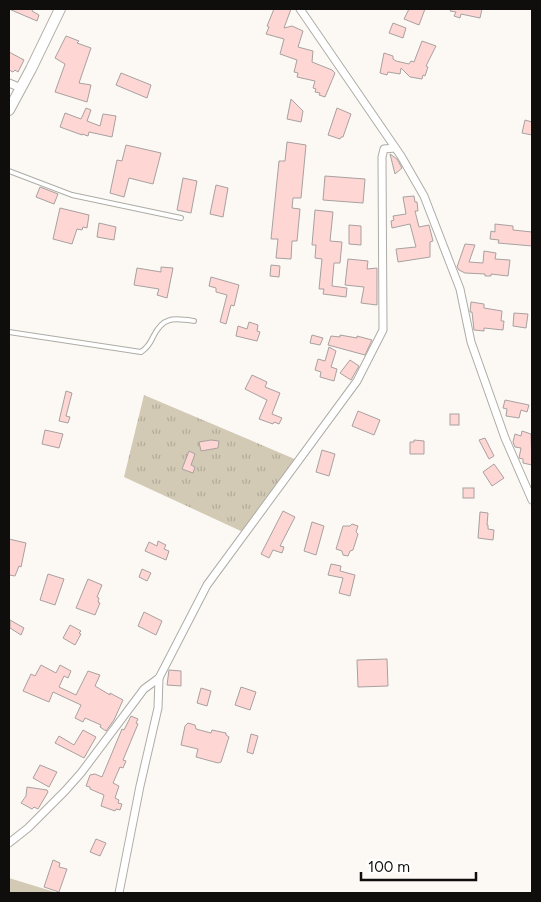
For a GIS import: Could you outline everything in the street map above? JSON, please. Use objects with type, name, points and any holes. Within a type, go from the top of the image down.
[{"type":"street","points":[[9,110],[60,9]]},
{"type":"street","points":[[300,9],[395,148],[424,196],[460,289],[471,342],[477,360],[505,438],[532,500]]},
{"type":"street","points":[[9,83],[21,88]]},
{"type":"street","points":[[118,893],[158,708],[159,678],[207,585],[357,381],[383,330],[382,156],[384,149],[395,148]]},
{"type":"street","points":[[9,843],[28,828],[65,791],[81,773],[144,689],[159,678]]},
{"type":"lane","points":[[9,171],[72,195],[181,218]]},
{"type":"lane","points":[[9,332],[140,352],[146,349],[158,327],[163,322],[176,319],[194,321]]},
{"type":"green space","points":[[144,395],[297,460],[243,532],[124,477]]},
{"type":"green space","points":[[9,878],[58,893],[9,893]]},
{"type":"building","points":[[9,9],[33,9],[32,11],[39,15],[37,21]]},
{"type":"building","points":[[274,9],[291,9],[284,28],[292,26],[303,31],[298,47],[313,51],[312,62],[335,73],[325,97],[315,92],[316,89],[313,88],[315,81],[297,77],[298,73],[294,72],[297,60],[280,54],[284,39],[266,34]]},
{"type":"building","points":[[409,9],[425,9],[419,25],[404,19]]},
{"type":"building","points":[[451,9],[482,9],[480,18],[461,14],[460,18],[454,16],[456,12],[450,11]]},
{"type":"building","points":[[393,23],[406,28],[403,38],[389,33]]},
{"type":"building","points":[[66,36],[79,41],[77,43],[91,48],[79,83],[91,85],[87,102],[55,92],[65,64],[55,58]]},
{"type":"building","points":[[422,41],[436,46],[426,66],[428,67],[425,76],[423,75],[422,79],[410,77],[401,68],[400,74],[388,72],[387,75],[380,73],[384,53],[393,56],[393,59],[396,61],[409,64],[411,61],[414,62]]},
{"type":"building","points":[[9,52],[24,60],[18,72],[9,70]]},
{"type":"building","points":[[121,73],[151,85],[147,98],[116,85]]},
{"type":"building","points":[[291,99],[303,111],[301,122],[287,119]]},
{"type":"building","points":[[86,108],[91,110],[87,121],[100,126],[103,114],[116,116],[112,137],[89,132],[88,136],[82,135],[60,127],[65,113],[81,119]]},
{"type":"building","points":[[337,108],[351,114],[343,137],[340,139],[328,135]]},
{"type":"building","points":[[525,120],[532,122],[532,135],[522,133]]},
{"type":"building","points":[[287,142],[306,145],[301,198],[293,198],[292,208],[300,209],[297,241],[292,241],[291,259],[276,258],[278,239],[271,239],[279,161],[285,161]]},
{"type":"building","points":[[126,145],[161,153],[153,184],[129,178],[124,197],[110,193],[117,160],[122,161]]},
{"type":"building","points":[[390,154],[397,159],[402,168],[395,174]]},
{"type":"building","points":[[325,176],[365,179],[363,203],[323,200]]},
{"type":"building","points":[[183,178],[197,181],[191,213],[177,210]]},
{"type":"building","points":[[216,185],[228,188],[223,217],[210,214]]},
{"type":"building","points":[[40,187],[58,194],[54,204],[36,197]]},
{"type":"building","points":[[414,196],[415,202],[417,202],[418,211],[415,211],[419,227],[429,225],[433,241],[430,242],[430,257],[398,262],[396,249],[416,247],[410,224],[392,228],[391,221],[394,220],[393,216],[406,214],[403,197]]},
{"type":"building","points":[[60,208],[89,215],[87,228],[77,229],[72,244],[53,239]]},
{"type":"building","points":[[315,210],[333,212],[330,241],[342,242],[340,263],[334,263],[332,286],[347,288],[346,297],[323,294],[324,289],[319,289],[322,259],[315,258],[316,245],[312,245]]},
{"type":"building","points":[[99,223],[116,227],[114,240],[97,237]]},
{"type":"building","points":[[495,224],[513,226],[513,230],[532,232],[532,246],[498,243],[499,240],[490,239],[491,231],[495,232]]},
{"type":"building","points":[[349,225],[361,226],[361,245],[349,244]]},
{"type":"building","points":[[465,244],[475,245],[469,262],[483,263],[484,251],[496,253],[495,259],[510,260],[508,276],[491,274],[491,276],[485,276],[485,274],[465,273],[459,270],[457,267]]},
{"type":"building","points":[[348,259],[368,261],[367,269],[377,268],[377,305],[361,303],[364,287],[345,285]]},
{"type":"building","points":[[271,265],[280,266],[279,277],[270,276]]},
{"type":"building","points":[[161,267],[173,268],[167,298],[157,295],[159,289],[134,285],[137,268],[161,272]]},
{"type":"building","points":[[211,277],[239,285],[234,306],[231,305],[226,324],[220,322],[227,295],[216,292],[216,288],[209,286]]},
{"type":"building","points":[[471,302],[484,304],[484,308],[502,311],[501,321],[504,321],[503,330],[484,328],[484,331],[474,330],[472,312],[470,312]]},
{"type":"building","points":[[514,313],[528,314],[526,328],[513,326]]},
{"type":"building","points":[[249,322],[258,325],[257,331],[260,332],[257,341],[236,336],[238,326],[247,329]]},
{"type":"building","points":[[312,335],[323,338],[320,345],[310,343]]},
{"type":"building","points":[[340,335],[357,338],[357,336],[372,340],[365,355],[328,345],[331,336],[340,337]]},
{"type":"building","points":[[329,347],[336,351],[331,367],[337,369],[334,381],[320,377],[321,372],[315,370],[318,359],[325,361]]},
{"type":"building","points":[[350,360],[359,366],[351,380],[340,373]]},
{"type":"building","points":[[252,375],[267,382],[265,387],[280,393],[272,414],[282,418],[279,424],[259,419],[267,400],[245,389]]},
{"type":"building","points":[[66,391],[72,393],[66,416],[70,417],[68,423],[59,421]]},
{"type":"building","points":[[505,400],[529,405],[527,412],[521,410],[519,418],[506,416],[507,409],[503,408]]},
{"type":"building","points":[[358,411],[380,420],[374,435],[352,426]]},
{"type":"building","points":[[450,414],[459,414],[459,425],[450,425]]},
{"type":"building","points":[[45,430],[63,434],[59,448],[42,444]]},
{"type":"building","points":[[522,431],[531,434],[532,465],[523,463],[523,459],[519,458],[521,448],[515,447],[513,442],[515,434],[521,436]]},
{"type":"building","points":[[485,438],[494,456],[489,459],[479,440]]},
{"type":"building","points":[[414,440],[424,441],[424,454],[410,454],[410,442],[414,442]]},
{"type":"building","points":[[219,441],[218,448],[201,451],[199,442]]},
{"type":"building","points":[[322,450],[335,454],[329,476],[316,472]]},
{"type":"building","points":[[189,451],[195,454],[191,465],[195,467],[193,473],[182,469]]},
{"type":"building","points":[[494,464],[504,478],[492,486],[483,472]]},
{"type":"building","points":[[463,488],[474,488],[474,498],[463,498]]},
{"type":"building","points":[[283,511],[295,517],[280,546],[284,547],[282,553],[273,550],[269,558],[261,554]]},
{"type":"building","points":[[480,512],[488,513],[487,525],[488,529],[494,530],[493,540],[478,538]]},
{"type":"building","points":[[312,522],[324,526],[316,555],[304,551]]},
{"type":"building","points":[[352,524],[358,526],[356,532],[358,534],[353,550],[350,551],[348,556],[343,555],[342,551],[336,549],[343,526],[350,526]]},
{"type":"building","points":[[9,539],[26,543],[21,567],[19,566],[15,576],[9,575]]},
{"type":"building","points":[[158,541],[166,545],[164,549],[169,551],[166,560],[145,551],[149,542],[157,546]]},
{"type":"building","points":[[331,564],[341,566],[340,571],[355,575],[350,596],[339,593],[343,578],[328,575]]},
{"type":"building","points":[[142,569],[151,573],[147,581],[139,577]]},
{"type":"building","points":[[48,574],[64,579],[55,605],[40,600]]},
{"type":"building","points":[[88,579],[102,585],[97,597],[100,603],[95,615],[76,608]]},
{"type":"building","points":[[144,612],[162,621],[156,635],[138,626]]},
{"type":"building","points":[[10,620],[24,628],[21,635],[10,628]]},
{"type":"building","points":[[70,625],[81,631],[75,645],[63,638]]},
{"type":"building","points":[[387,659],[388,686],[358,687],[357,660]]},
{"type":"building","points":[[41,665],[56,673],[60,665],[71,671],[68,678],[64,676],[59,687],[76,695],[88,671],[100,675],[95,686],[123,700],[114,720],[106,731],[100,727],[101,725],[85,718],[83,722],[75,718],[81,705],[53,692],[49,702],[23,691],[31,674],[35,676]]},
{"type":"building","points":[[169,670],[181,671],[181,686],[167,685]]},
{"type":"building","points":[[241,687],[256,692],[250,710],[235,705]]},
{"type":"building","points":[[201,688],[211,691],[207,706],[197,703]]},
{"type":"building","points":[[131,716],[138,719],[136,723],[138,724],[123,760],[126,761],[123,768],[120,767],[113,783],[119,786],[115,798],[119,800],[118,803],[122,804],[120,810],[116,809],[115,811],[101,806],[104,795],[86,786],[90,775],[95,774],[102,777],[122,729],[124,730]]},
{"type":"building","points":[[188,723],[195,725],[196,729],[211,733],[212,730],[226,733],[229,737],[221,762],[218,763],[196,757],[198,749],[181,745],[185,726]]},
{"type":"building","points":[[83,730],[96,737],[84,758],[55,743],[59,736],[74,745]]},
{"type":"building","points":[[251,734],[258,736],[253,754],[247,752]]},
{"type":"building","points":[[40,765],[57,772],[49,787],[33,778]]},
{"type":"building","points":[[27,787],[47,790],[48,792],[38,809],[34,807],[32,809],[21,803],[26,796]]},
{"type":"building","points":[[96,839],[106,843],[100,856],[90,852]]},
{"type":"building","points":[[53,860],[60,863],[59,867],[67,869],[59,892],[44,887]]}]
